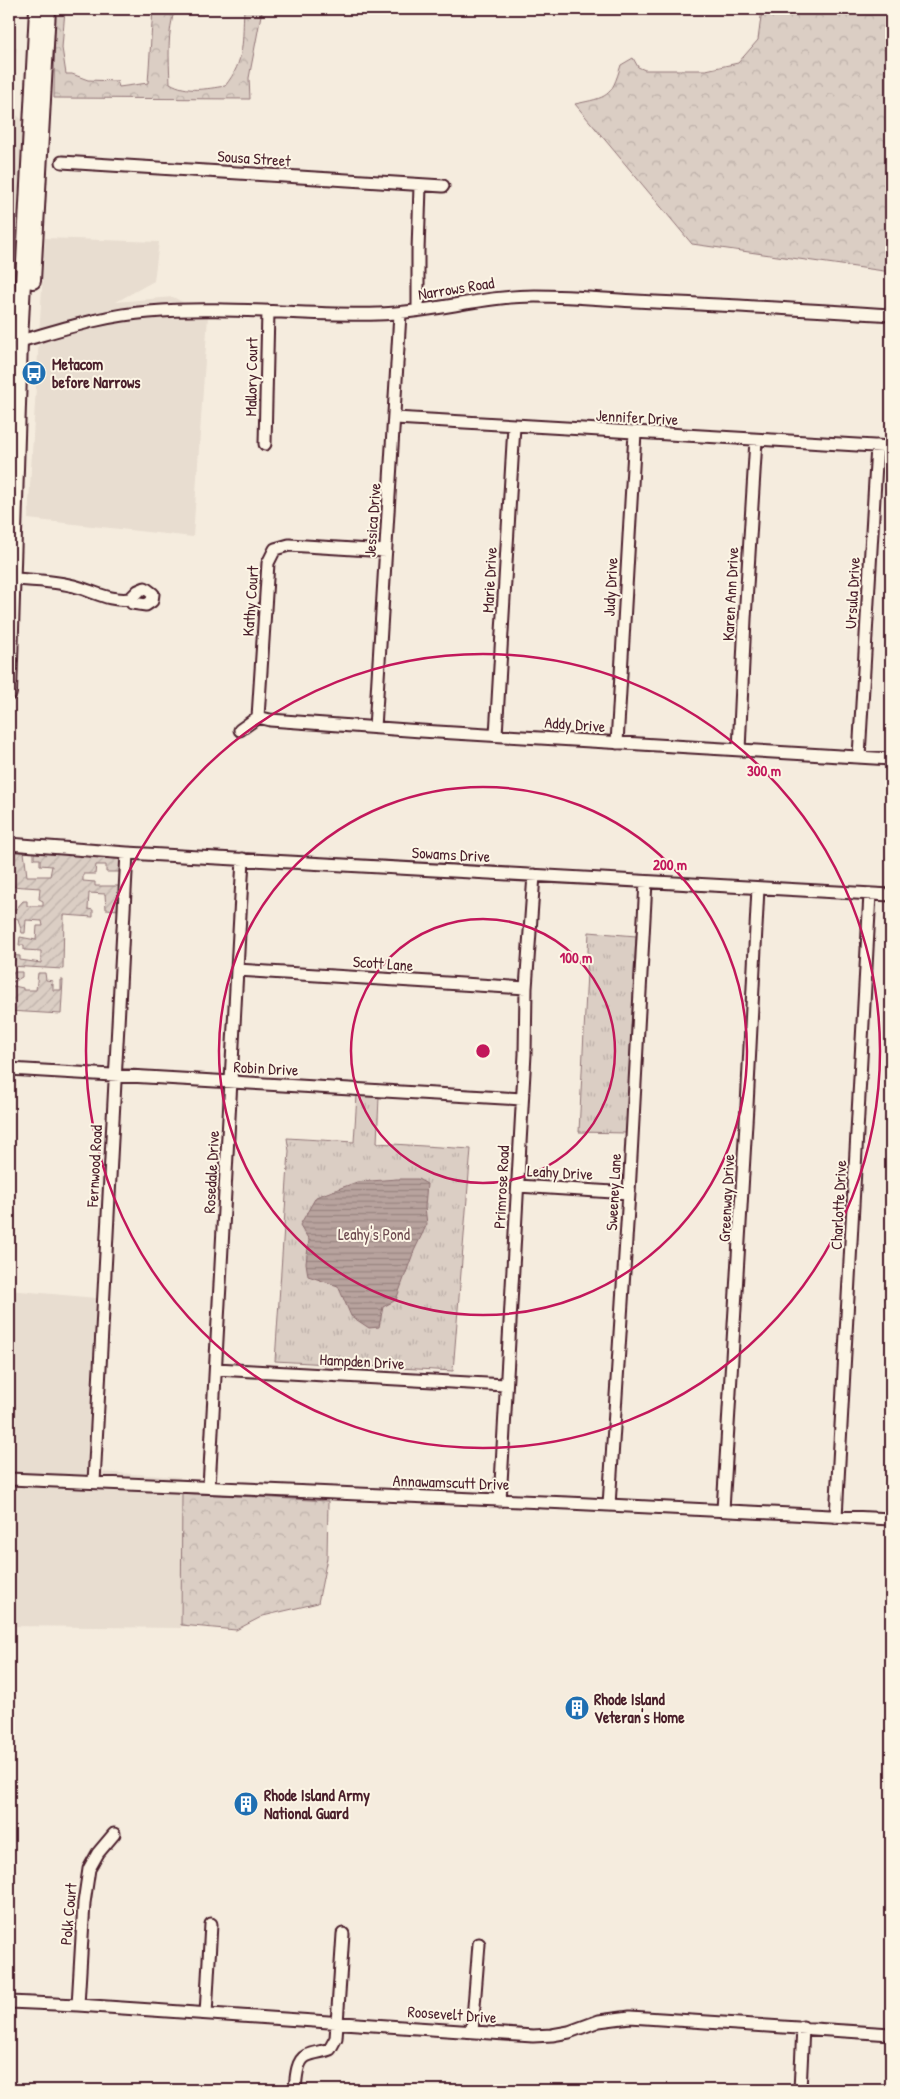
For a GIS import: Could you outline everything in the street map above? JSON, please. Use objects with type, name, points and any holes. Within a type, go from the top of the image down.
[{"type":"main road","points":[[9,693],[13,563],[25,419],[19,340],[37,9]]},
{"type":"main road","points":[[19,340],[38,218],[48,9]]},
{"type":"street","name":"Sousa Street","points":[[62,162],[443,186]]},
{"type":"street","points":[[418,310],[420,186]]},
{"type":"street","name":"Narrows Road","points":[[19,340],[127,314],[191,310],[400,314],[485,299],[535,296],[891,315]]},
{"type":"street","name":"Mallory Court","points":[[265,444],[268,311]]},
{"type":"street","name":"Jessica Drive","points":[[376,728],[400,314]]},
{"type":"street","name":"Jennifer Drive","points":[[395,418],[878,446]]},
{"type":"street","name":"Marie Drive","points":[[496,736],[514,426]]},
{"type":"street","name":"Judy Drive","points":[[617,743],[635,433]]},
{"type":"street","name":"Karen Ann Drive","points":[[739,750],[744,619],[756,440]]},
{"type":"street","points":[[878,446],[891,447]]},
{"type":"street","name":"Ursula Drive","points":[[859,756],[878,446]]},
{"type":"street","name":"Kathy Court","points":[[258,717],[268,563],[275,549],[289,545],[386,551]]},
{"type":"street","points":[[13,579],[72,586],[121,601],[130,599]]},
{"type":"street","points":[[240,730],[258,717]]},
{"type":"street","name":"Addy Drive","points":[[258,717],[270,720],[496,736],[891,759]]},
{"type":"street","name":"Sowams Drive","points":[[9,844],[127,853],[891,895]]},
{"type":"street","name":"Fernwood Road","points":[[94,1482],[127,853]]},
{"type":"street","name":"Rosedale Drive","points":[[209,1487],[243,859]]},
{"type":"street","name":"Primrose Road","points":[[500,1501],[505,1385],[518,1186],[526,988],[534,875]]},
{"type":"street","name":"Sweeney Lane","points":[[609,1505],[630,1192],[646,882]]},
{"type":"street","name":"Greenway Drive","points":[[723,1510],[748,1106],[758,888]]},
{"type":"street","name":"Charlotte Drive","points":[[836,1517],[870,894]]},
{"type":"street","name":"Scott Lane","points":[[237,970],[526,988]]},
{"type":"street","name":"Robin Drive","points":[[9,1069],[522,1099]]},
{"type":"street","name":"Leahy Drive","points":[[518,1186],[630,1192]]},
{"type":"street","name":"Hampden Drive","points":[[216,1369],[505,1385]]},
{"type":"street","name":"Annawamscutt Drive","points":[[9,1479],[891,1519]]},
{"type":"street","name":"Polk Court","points":[[78,2005],[84,1903],[89,1869],[98,1853],[114,1834]]},
{"type":"street","points":[[206,2014],[211,1924]]},
{"type":"street","points":[[294,2090],[298,2066],[302,2060],[306,2056],[330,2049],[336,2038],[343,1934]]},
{"type":"street","points":[[472,2031],[479,1944]]},
{"type":"street","name":"Roosevelt Drive","points":[[9,2002],[552,2036],[582,2028],[600,2020],[630,2017],[891,2034]]},
{"type":"street","points":[[800,2090],[803,2027]]},
{"type":"shaded area","points":[[9,47],[17,48],[9,102]]},
{"type":"shaded area","points":[[9,113],[23,120],[26,127],[9,424]]},
{"type":"shaded area","points":[[45,238],[159,242],[154,281],[116,302],[173,297],[208,316],[193,537],[28,519]]},
{"type":"shaded area","points":[[418,1179],[427,1184],[425,1207],[427,1224],[414,1251],[396,1300],[383,1307],[379,1327],[369,1328],[351,1316],[338,1286],[308,1276],[306,1263],[309,1240],[300,1225],[316,1197],[357,1182]]},
{"type":"shaded area","points":[[9,1290],[96,1298],[87,1470],[180,1477],[182,1493],[181,1628],[9,1626]]},
{"type":"green space","points":[[55,9],[65,9],[62,48],[66,74],[72,74],[88,80],[117,81],[119,87],[148,83],[153,9],[175,9],[170,36],[170,83],[183,88],[197,89],[225,86],[237,67],[240,58],[243,40],[244,9],[264,9],[261,15],[249,78],[250,99],[54,98]]},
{"type":"green space","points":[[762,9],[891,9],[891,272],[692,244],[575,104],[595,100],[607,94],[614,84],[621,65],[633,58],[638,67],[645,70],[706,70],[738,63],[758,40]]},
{"type":"green space","points":[[13,852],[24,852],[27,876],[50,876],[52,866],[40,865],[40,859],[34,859],[34,852],[121,857],[119,872],[106,872],[106,865],[96,865],[95,874],[83,874],[83,881],[95,882],[95,886],[119,886],[119,910],[106,909],[105,894],[89,893],[88,909],[93,910],[93,917],[64,915],[63,969],[9,966],[9,955],[20,956],[20,960],[41,963],[41,951],[24,950],[24,945],[19,945],[20,937],[36,940],[37,926],[43,926],[42,921],[26,920],[25,933],[22,933],[18,919],[9,915],[9,910],[16,909],[23,901],[27,901],[27,906],[43,906],[43,901],[39,899],[40,888],[10,886]]},
{"type":"green space","points":[[589,932],[636,936],[626,1133],[579,1132]]},
{"type":"green space","points":[[9,972],[22,972],[22,977],[9,984]]},
{"type":"green space","points":[[38,973],[45,973],[46,980],[53,981],[51,984],[53,984],[53,990],[61,990],[61,980],[63,980],[61,1014],[9,1011],[9,985],[23,988],[23,990],[36,990]]},
{"type":"green space","name":"Leahy's Pond","points":[[357,1095],[379,1097],[377,1143],[471,1149],[453,1371],[275,1361],[289,1151],[287,1138],[354,1142]]},
{"type":"green space","points":[[182,1493],[328,1501],[327,1558],[318,1603],[263,1616],[236,1630],[181,1625]]},
{"type":"place","name":"Metacom before Narrows","points":[[34,373]]},
{"type":"place","name":"Rhode Island Veteran's Home","points":[[577,1708]]},
{"type":"place","name":"Rhode Island Army National Guard","points":[[246,1804]]}]
